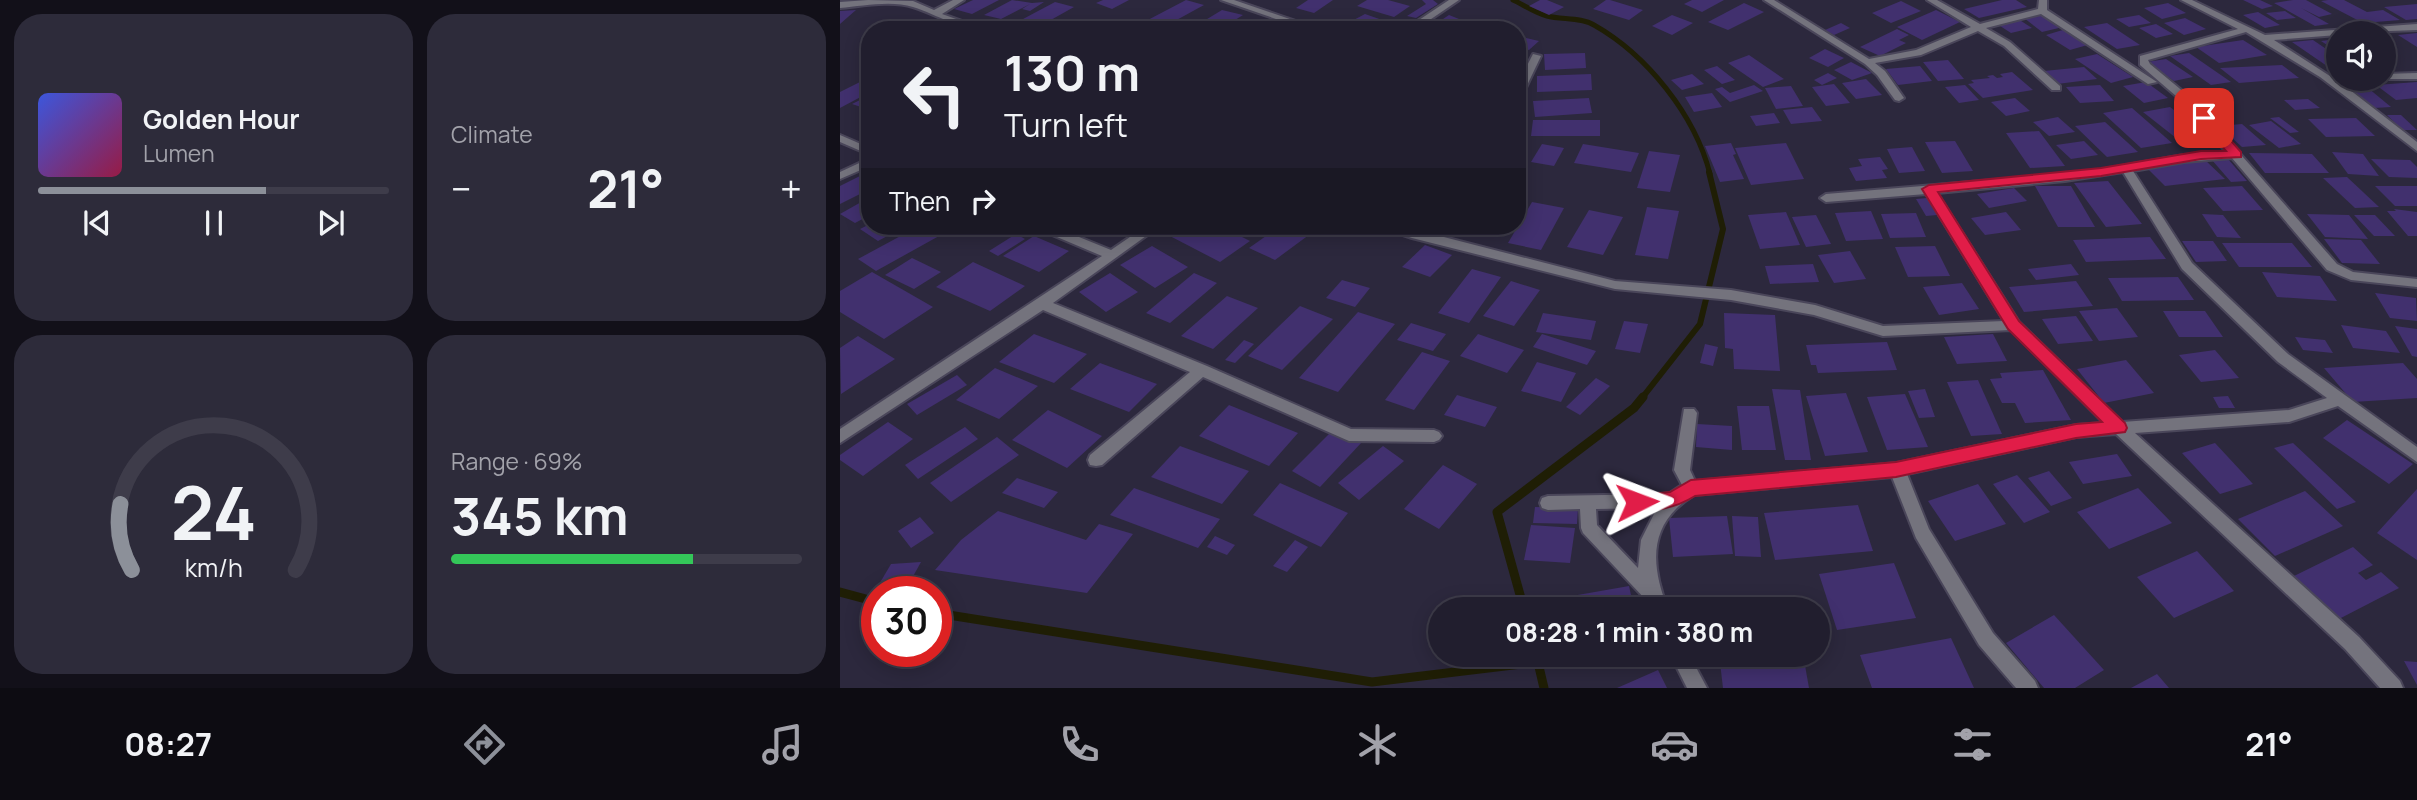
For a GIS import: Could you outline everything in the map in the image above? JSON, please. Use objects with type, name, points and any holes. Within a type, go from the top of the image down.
[{"type":"street","points":[[934,14],[960,0]]},
{"type":"street","points":[[1225,0],[1290,21]]},
{"type":"street","points":[[1768,0],[1868,62],[1881,73],[1899,98]]},
{"type":"street","points":[[1931,0],[2007,44],[2056,88]]},
{"type":"street","points":[[2185,0],[2264,38],[2326,78]]},
{"type":"street","points":[[1421,21],[1450,1]]},
{"type":"street","points":[[840,5],[876,2],[913,4],[956,21]]},
{"type":"street","points":[[1868,62],[1918,53],[1980,27],[2043,6],[2169,93],[2187,100]]},
{"type":"street","points":[[2264,38],[2417,27]]},
{"type":"street","points":[[2246,29],[2143,58],[2145,65],[2187,100],[2332,267],[2351,276],[2417,283]]},
{"type":"street","points":[[1526,77],[1536,56]]},
{"type":"street","points":[[2396,77],[2417,76]]},
{"type":"street","points":[[2343,91],[2417,148]]},
{"type":"street","points":[[840,138],[861,148]]},
{"type":"street","points":[[1826,198],[2078,175],[2201,155],[2237,155]]},
{"type":"street","points":[[840,176],[861,166]]},
{"type":"street","points":[[2125,167],[2187,266],[2283,358],[2417,457]]},
{"type":"street","points":[[1929,189],[2014,325],[2119,428],[2353,643],[2393,688]]},
{"type":"street","points":[[1063,235],[1111,255]]},
{"type":"street","points":[[840,437],[1042,304],[1141,235]]},
{"type":"street","points":[[1420,235],[1615,285],[1731,295],[1815,310],[1883,331],[2014,325]]},
{"type":"street","points":[[1042,304],[1349,435],[1434,436]]},
{"type":"street","points":[[1096,460],[1202,370]]},
{"type":"street","points":[[1654,597],[1644,566],[1654,526],[1674,499],[1691,488],[1896,470],[2076,431],[2289,416],[2339,400]]},
{"type":"street","points":[[1689,413],[1682,470],[1691,488]]},
{"type":"street","points":[[1896,470],[1922,533],[1986,639],[2028,688]]},
{"type":"street","points":[[1548,503],[1674,499]]},
{"type":"street","points":[[1588,503],[1589,528],[1651,597]]},
{"type":"street","points":[[1686,667],[1697,688]]},
{"type":"building","points":[[973,0],[999,0],[972,14],[954,9]]},
{"type":"building","points":[[1012,0],[1044,2],[1030,11],[1022,9],[1030,4],[1001,19],[984,15]]},
{"type":"building","points":[[1103,0],[1129,0],[1112,9],[1096,3]]},
{"type":"building","points":[[1186,0],[1204,5],[1175,21],[1146,21]]},
{"type":"building","points":[[1308,0],[1333,0],[1314,13],[1296,8]]},
{"type":"building","points":[[1367,0],[1388,0],[1410,6],[1394,17],[1357,6]]},
{"type":"building","points":[[1422,0],[1433,0],[1438,4],[1416,18],[1407,16],[1426,4]]},
{"type":"building","points":[[1540,0],[1564,7],[1549,15],[1529,6]]},
{"type":"building","points":[[1606,0],[1643,10],[1629,20],[1593,9]]},
{"type":"building","points":[[1692,0],[1724,0],[1702,12],[1684,4]]},
{"type":"building","points":[[2002,0],[2016,0],[2027,7],[1979,18],[1964,9]]},
{"type":"building","points":[[2243,0],[2260,0],[2273,6],[2262,9]]},
{"type":"building","points":[[2306,0],[2332,14],[2319,17],[2301,8],[2326,22],[2315,26],[2274,3]]},
{"type":"building","points":[[2344,0],[2367,12],[2383,10],[2400,20],[2359,21],[2321,1]]},
{"type":"building","points":[[1901,1],[1921,11],[1891,23],[1872,13]]},
{"type":"building","points":[[1055,2],[1074,7],[1049,21],[1019,21]]},
{"type":"building","points":[[1744,3],[1764,12],[1728,30],[1708,22]]},
{"type":"building","points":[[2168,3],[2186,13],[2162,19],[2144,8]]},
{"type":"building","points":[[2417,4],[2417,19],[2406,20],[2384,7]]},
{"type":"building","points":[[856,10],[840,24],[840,11]]},
{"type":"building","points":[[1222,10],[1243,15],[1233,21],[1204,21]]},
{"type":"building","points":[[1936,10],[1960,22],[1922,40],[1897,27]]},
{"type":"building","points":[[2285,11],[2296,18],[2277,20],[2266,13]]},
{"type":"building","points":[[2258,12],[2280,25],[2265,28],[2243,15]]},
{"type":"building","points":[[1365,14],[1385,21],[1352,21]]},
{"type":"building","points":[[2044,14],[2063,27],[2042,32],[2024,18]]},
{"type":"building","points":[[1449,15],[1459,19],[1456,21],[1440,21]]},
{"type":"building","points":[[1672,15],[1693,23],[1672,35],[1652,26]]},
{"type":"building","points":[[2139,15],[2151,23],[2129,27],[2116,19]]},
{"type":"building","points":[[2185,18],[2206,29],[2184,35],[2164,23]]},
{"type":"building","points":[[2018,19],[2032,28],[2011,33],[1997,24]]},
{"type":"building","points":[[1841,23],[1850,28],[1834,35],[1825,30]]},
{"type":"building","points":[[2107,23],[2140,45],[2117,49],[2084,27]]},
{"type":"building","points":[[2156,24],[2173,34],[2156,38],[2139,28]]},
{"type":"building","points":[[1897,29],[1909,35],[1899,40],[1906,43],[1880,56],[1860,47]]},
{"type":"building","points":[[2066,29],[2091,44],[2070,50],[2046,35]]},
{"type":"building","points":[[2417,33],[2417,47],[2398,35]]},
{"type":"building","points":[[1526,38],[1539,41],[1529,50],[1526,49]]},
{"type":"building","points":[[2243,40],[2267,55],[2219,63],[2196,47]]},
{"type":"building","points":[[2313,40],[2326,49],[2326,65],[2292,42]]},
{"type":"building","points":[[1825,49],[1844,58],[1828,67],[1809,58]]},
{"type":"building","points":[[1585,53],[1586,68],[1545,70],[1544,54]]},
{"type":"building","points":[[2189,53],[2231,82],[2211,85],[2170,56]]},
{"type":"building","points":[[2097,54],[2133,77],[2111,83],[2075,59]]},
{"type":"building","points":[[1749,55],[1784,79],[1763,87],[1728,63]]},
{"type":"building","points":[[2166,59],[2193,77],[2174,81],[2147,62]]},
{"type":"building","points":[[1948,60],[1964,79],[1938,81],[1923,62]]},
{"type":"building","points":[[1851,62],[1872,73],[1852,80],[1834,70]]},
{"type":"building","points":[[2282,65],[2299,78],[2239,83],[2220,68]]},
{"type":"building","points":[[1717,66],[1735,80],[1722,84],[1704,70]]},
{"type":"building","points":[[1920,66],[1932,81],[1898,85],[1886,69]]},
{"type":"building","points":[[2084,67],[2097,79],[2057,84],[2044,71]]},
{"type":"building","points":[[2012,72],[2033,90],[1983,98],[1968,84],[1974,83],[1971,80],[1990,78],[1987,76],[1993,75],[1997,78],[2003,77],[2000,74]]},
{"type":"building","points":[[1828,73],[1837,78],[1822,85],[1814,80]]},
{"type":"building","points":[[1591,74],[1592,90],[1537,92],[1537,76]]},
{"type":"building","points":[[1692,74],[1704,84],[1682,90],[1671,80]]},
{"type":"building","points":[[1866,79],[1882,95],[1856,99],[1842,83]]},
{"type":"building","points":[[861,82],[861,97],[840,108],[840,92]]},
{"type":"building","points":[[2146,82],[2168,98],[2144,103],[2123,86]]},
{"type":"building","points":[[2417,82],[2417,98],[2396,100],[2384,91],[2396,91],[2396,84]]},
{"type":"building","points":[[1834,84],[1850,103],[1826,106],[1812,87]]},
{"type":"building","points":[[1754,85],[1763,91],[1730,102],[1715,89],[1722,87],[1730,93]]},
{"type":"building","points":[[1965,85],[1979,100],[1959,103],[1945,87]]},
{"type":"building","points":[[2100,85],[2114,101],[2080,103],[2066,87]]},
{"type":"building","points":[[1791,86],[1803,106],[1776,109],[1765,88]]},
{"type":"building","points":[[2353,91],[2372,91],[2391,107],[2374,108]]},
{"type":"building","points":[[1712,93],[1722,107],[1694,112],[1685,97]]},
{"type":"building","points":[[1589,98],[1592,113],[1535,117],[1533,101]]},
{"type":"building","points":[[2015,98],[2030,111],[2006,116],[1991,102]]},
{"type":"building","points":[[2308,99],[2320,108],[2295,110],[2284,100]]},
{"type":"building","points":[[861,100],[861,107],[852,104]]},
{"type":"building","points":[[1812,107],[1822,121],[1791,124],[1783,110]]},
{"type":"building","points":[[2170,107],[2213,140],[2185,145],[2143,112]]},
{"type":"building","points":[[2132,108],[2172,143],[2141,148],[2103,113]]},
{"type":"building","points":[[1774,113],[1780,123],[1756,126],[1750,116]]},
{"type":"building","points":[[2387,115],[2401,115],[2417,130],[2402,130]]},
{"type":"building","points":[[2058,117],[2075,132],[2049,136],[2033,122]]},
{"type":"building","points":[[2279,117],[2299,132],[2290,133],[2270,118]]},
{"type":"building","points":[[2356,118],[2375,136],[2326,137],[2308,119]]},
{"type":"building","points":[[1533,120],[1600,120],[1600,136],[1531,136]]},
{"type":"building","points":[[2271,121],[2301,144],[2279,148],[2249,125]]},
{"type":"building","points":[[2105,122],[2138,152],[2107,157],[2075,126]]},
{"type":"building","points":[[2242,124],[2266,145],[2242,147],[2219,126]]},
{"type":"building","points":[[2039,131],[2065,166],[2030,168],[2006,133]]},
{"type":"building","points":[[1955,141],[1973,171],[1942,173],[1925,142]]},
{"type":"building","points":[[2084,141],[2098,155],[2071,159],[2056,145]]},
{"type":"building","points":[[1731,143],[1736,154],[1733,155],[1744,179],[1720,182],[1705,146]]},
{"type":"building","points":[[1786,143],[1804,179],[1751,185],[1735,148]]},
{"type":"building","points":[[1542,144],[1564,148],[1554,166],[1531,162]]},
{"type":"building","points":[[1583,144],[1639,153],[1631,172],[1574,163]]},
{"type":"building","points":[[1912,147],[1925,171],[1899,173],[1887,149]]},
{"type":"building","points":[[1649,151],[1680,155],[1670,192],[1637,188]]},
{"type":"building","points":[[2332,152],[2363,154],[2379,176],[2348,174]]},
{"type":"building","points":[[2249,153],[2312,154],[2329,173],[2265,173]]},
{"type":"building","points":[[1880,157],[1888,169],[1882,170],[1887,178],[1856,181],[1849,168],[1862,166],[1858,159]]},
{"type":"building","points":[[2228,159],[2247,181],[2231,182],[2212,160]]},
{"type":"building","points":[[2371,159],[2410,160],[2417,167],[2417,178],[2389,177]]},
{"type":"building","points":[[2205,160],[2225,179],[2165,186],[2146,167]]},
{"type":"building","points":[[861,176],[861,194],[840,204],[840,186]]},
{"type":"building","points":[[2347,177],[2379,207],[2355,208],[2323,178]]},
{"type":"building","points":[[2108,181],[2142,224],[2106,227],[2074,183]]},
{"type":"building","points":[[2035,186],[2071,186],[2095,227],[2058,227]]},
{"type":"building","points":[[2242,186],[2263,210],[2223,211],[2203,188]]},
{"type":"building","points":[[2375,186],[2417,186],[2417,206],[2395,206]]},
{"type":"building","points":[[2014,188],[2027,201],[1989,208],[1977,194]]},
{"type":"building","points":[[1927,198],[1937,215],[1926,216],[1916,199]]},
{"type":"building","points":[[861,202],[861,220],[855,223],[840,214]]},
{"type":"building","points":[[1532,202],[1564,208],[1541,250],[1508,243],[1513,235],[1526,235],[1526,212]]},
{"type":"building","points":[[1647,207],[1679,211],[1668,259],[1635,255]]},
{"type":"building","points":[[2394,209],[2417,212],[2417,236],[2408,236],[2387,211],[2396,211]]},
{"type":"building","points":[[1589,210],[1623,217],[1603,255],[1567,247]]},
{"type":"building","points":[[1871,211],[1883,239],[1846,241],[1835,213]]},
{"type":"building","points":[[1786,212],[1800,245],[1760,249],[1748,215]]},
{"type":"building","points":[[2006,212],[2021,230],[1985,235],[1971,218]]},
{"type":"building","points":[[1916,213],[1926,237],[1890,238],[1881,214]]},
{"type":"building","points":[[2202,214],[2223,215],[2241,238],[2217,237]]},
{"type":"building","points":[[2307,214],[2349,215],[2368,239],[2325,237]]},
{"type":"building","points":[[1816,215],[1831,244],[1806,247],[1792,217]]},
{"type":"building","points":[[2354,215],[2375,215],[2395,236],[2374,236]]},
{"type":"building","points":[[869,235],[889,235],[878,241]]},
{"type":"building","points":[[902,235],[941,235],[876,271],[858,259]]},
{"type":"building","points":[[1014,235],[1025,239],[998,256],[989,251]]},
{"type":"building","points":[[1168,235],[1238,235],[1250,241],[1220,262]]},
{"type":"building","points":[[1267,235],[1309,235],[1275,260],[1249,248]]},
{"type":"building","points":[[1034,236],[1069,251],[1039,272],[1003,256]]},
{"type":"building","points":[[2150,237],[2166,259],[2086,262],[2073,240]]},
{"type":"building","points":[[2324,239],[2361,240],[2380,264],[2342,263]]},
{"type":"building","points":[[2182,241],[2213,241],[2227,261],[2196,262]]},
{"type":"building","points":[[2222,243],[2292,243],[2312,267],[2239,267]]},
{"type":"building","points":[[1425,245],[1452,255],[1430,277],[1402,267]]},
{"type":"building","points":[[1152,246],[1188,267],[1155,288],[1120,265]]},
{"type":"building","points":[[1935,246],[1950,276],[1908,277],[1895,247]]},
{"type":"building","points":[[1850,251],[1866,279],[1834,283],[1818,255]]},
{"type":"building","points":[[912,258],[941,272],[914,289],[885,275]]},
{"type":"building","points":[[973,262],[1025,286],[990,311],[936,287]]},
{"type":"building","points":[[1813,264],[1819,282],[1770,284],[1765,266]]},
{"type":"building","points":[[2071,264],[2079,275],[2036,280],[2028,269]]},
{"type":"building","points":[[1472,269],[1501,277],[1469,323],[1438,313]]},
{"type":"building","points":[[872,272],[933,307],[884,339],[840,312],[840,291]]},
{"type":"building","points":[[2262,272],[2320,276],[2337,301],[2277,297]]},
{"type":"building","points":[[1110,273],[1138,292],[1106,312],[1079,292]]},
{"type":"building","points":[[1194,273],[1217,283],[1170,323],[1146,313]]},
{"type":"building","points":[[2178,277],[2194,300],[2122,301],[2108,278]]},
{"type":"building","points":[[1342,280],[1370,288],[1355,307],[1326,298]]},
{"type":"building","points":[[1511,281],[1540,290],[1514,326],[1483,316]]},
{"type":"building","points":[[2076,281],[2093,306],[2024,312],[2009,287]]},
{"type":"building","points":[[1962,283],[1979,309],[1939,315],[1923,287]]},
{"type":"building","points":[[2375,293],[2416,298],[2417,321],[2390,318]]},
{"type":"building","points":[[1227,296],[1258,308],[1213,349],[1181,336]]},
{"type":"building","points":[[1300,306],[1333,319],[1282,370],[1248,356]]},
{"type":"building","points":[[2117,308],[2138,337],[2099,341],[2079,311]]},
{"type":"building","points":[[2163,311],[2205,311],[2223,337],[2179,337]]},
{"type":"building","points":[[1358,312],[1395,324],[1338,392],[1299,378]]},
{"type":"building","points":[[1543,313],[1596,321],[1591,340],[1536,332]]},
{"type":"building","points":[[1724,313],[1775,315],[1780,371],[1734,369],[1733,349],[1725,348]]},
{"type":"building","points":[[2076,316],[2093,341],[2058,344],[2042,319]]},
{"type":"building","points":[[1624,321],[1648,324],[1640,353],[1615,349]]},
{"type":"building","points":[[1411,323],[1446,334],[1433,351],[1397,340]]},
{"type":"building","points":[[2341,325],[2386,331],[2400,353],[2353,348]]},
{"type":"building","points":[[2395,326],[2417,329],[2417,357],[2412,356]]},
{"type":"building","points":[[1034,334],[1087,354],[1054,383],[999,362]]},
{"type":"building","points":[[1478,334],[1524,350],[1507,373],[1460,356]]},
{"type":"building","points":[[1542,334],[1596,351],[1587,365],[1533,347]]},
{"type":"building","points":[[1993,334],[2007,361],[1957,364],[1944,337]]},
{"type":"building","points":[[858,336],[895,359],[841,394],[840,348]]},
{"type":"building","points":[[2295,337],[2325,340],[2333,353],[2303,350]]},
{"type":"building","points":[[1244,340],[1254,344],[1235,363],[1225,360]]},
{"type":"building","points":[[1887,342],[1897,370],[1818,373],[1816,365],[1811,365],[1806,345]]},
{"type":"building","points":[[1705,344],[1718,347],[1713,366],[1700,363]]},
{"type":"building","points":[[2215,350],[2239,378],[2201,382],[2179,355]]},
{"type":"building","points":[[1422,352],[1450,361],[1414,410],[1385,400]]},
{"type":"building","points":[[2126,360],[2154,393],[2104,403],[2077,369]]},
{"type":"building","points":[[1537,362],[1576,373],[1561,402],[1521,391]]},
{"type":"building","points":[[1100,363],[1157,384],[1129,412],[1070,389]]},
{"type":"building","points":[[2403,363],[2417,379],[2417,398],[2353,402],[2324,368]]},
{"type":"building","points":[[995,368],[1038,386],[999,419],[956,400]]},
{"type":"building","points":[[2043,370],[2071,420],[2025,423],[2015,403],[2002,403],[1990,379],[2002,378],[2000,373]]},
{"type":"building","points":[[957,375],[967,385],[917,415],[907,404]]},
{"type":"building","points":[[1596,378],[1610,386],[1580,415],[1566,407]]},
{"type":"building","points":[[1978,380],[2002,434],[1971,436],[1947,382]]},
{"type":"building","points":[[1772,389],[1800,390],[1811,460],[1785,460]]},
{"type":"building","points":[[1925,389],[1935,417],[1919,418],[1908,391]]},
{"type":"building","points":[[1846,393],[1868,452],[1825,456],[1806,396]]},
{"type":"building","points":[[1905,394],[1928,447],[1887,450],[1867,397]]},
{"type":"building","points":[[1457,395],[1497,407],[1485,427],[1444,415]]},
{"type":"building","points":[[2228,396],[2235,408],[2219,408],[2213,397]]},
{"type":"building","points":[[1229,405],[1298,433],[1269,466],[1199,436]]},
{"type":"building","points":[[1737,406],[1769,406],[1776,450],[1742,450]]},
{"type":"building","points":[[1048,410],[1102,436],[1067,468],[1012,440]]},
{"type":"building","points":[[2347,420],[2413,464],[2389,484],[2323,438]]},
{"type":"building","points":[[888,422],[913,439],[863,476],[840,460],[840,455]]},
{"type":"building","points":[[1697,424],[1732,426],[1732,450],[1696,447]]},
{"type":"building","points":[[965,427],[978,439],[918,479],[905,465]]},
{"type":"building","points":[[1335,428],[1362,442],[1320,487],[1292,471]]},
{"type":"building","points":[[997,437],[1019,455],[951,502],[930,483]]},
{"type":"building","points":[[2215,443],[2253,484],[2220,494],[2182,453]]},
{"type":"building","points":[[2293,443],[2356,502],[2337,509],[2274,448]]},
{"type":"building","points":[[1180,446],[1249,471],[1222,504],[1151,477]]},
{"type":"building","points":[[1383,446],[1404,461],[1359,500],[1338,483]]},
{"type":"building","points":[[2117,454],[2132,476],[2083,484],[2069,462]]},
{"type":"building","points":[[1443,465],[1477,484],[1439,529],[1404,509]]},
{"type":"building","points":[[2049,471],[2072,498],[2051,506],[2028,478]]},
{"type":"building","points":[[2017,475],[2050,512],[2024,523],[1993,484]]},
{"type":"building","points":[[1017,478],[1058,492],[1044,508],[1002,493]]},
{"type":"building","points":[[1280,483],[1348,513],[1321,547],[1253,515]]},
{"type":"building","points":[[1978,484],[2006,524],[1955,541],[1928,501]]},
{"type":"building","points":[[1134,488],[1220,519],[1198,548],[1110,515]]},
{"type":"building","points":[[2138,488],[2172,523],[2109,549],[2077,512]]},
{"type":"building","points":[[2417,489],[2417,560],[2377,533]]},
{"type":"building","points":[[2305,491],[2343,526],[2275,556],[2238,519]]},
{"type":"building","points":[[1858,505],[1873,551],[1775,560],[1764,513]]},
{"type":"building","points":[[1535,507],[1578,508],[1577,524],[1533,523]]},
{"type":"building","points":[[998,511],[1086,540],[1099,524],[1133,534],[1087,593],[935,570],[961,540]]},
{"type":"building","points":[[1727,516],[1733,554],[1673,557],[1669,518]]},
{"type":"building","points":[[1732,516],[1758,517],[1761,557],[1735,556]]},
{"type":"building","points":[[920,517],[934,533],[911,548],[898,531]]},
{"type":"building","points":[[1531,525],[1575,528],[1570,563],[1524,560]]},
{"type":"building","points":[[1215,536],[1235,545],[1227,555],[1207,547]]},
{"type":"building","points":[[1295,540],[1308,547],[1287,572],[1273,566]]},
{"type":"building","points":[[2353,547],[2373,565],[2358,573],[2366,580],[2381,572],[2399,588],[2339,619],[2294,576]]},
{"type":"building","points":[[2197,551],[2234,591],[2174,618],[2137,577]]},
{"type":"building","points":[[921,562],[913,576],[884,576],[891,564]]},
{"type":"building","points":[[1894,563],[1916,618],[1837,630],[1830,608],[1830,597],[1826,597],[1819,574]]},
{"type":"building","points":[[1629,586],[1631,597],[1572,597]]},
{"type":"building","points":[[2054,615],[2104,670],[2075,688],[2044,688],[2006,643]]},
{"type":"building","points":[[1951,638],[1974,688],[1872,688],[1860,655]]},
{"type":"building","points":[[2404,661],[2417,662],[2417,685]]},
{"type":"building","points":[[1721,667],[1805,667],[1809,688],[1723,688]]},
{"type":"building","points":[[1658,670],[1667,688],[1617,688]]},
{"type":"building","points":[[2157,674],[2169,688],[2131,688]]},
{"type":"waterway","points":[[1513,0],[1547,16],[1589,22],[1632,53],[1650,70],[1681,109],[1703,152],[1710,174]]},
{"type":"waterway","points":[[1642,398],[1700,324],[1723,229],[1709,172]]},
{"type":"waterway","points":[[1521,597],[1497,512],[1634,408],[1643,397]]},
{"type":"waterway","points":[[840,592],[861,598]]},
{"type":"waterway","points":[[952,616],[1372,682],[1496,667]]},
{"type":"waterway","points":[[1539,667],[1544,688]]},
{"type":"route","points":[[1637,502],[1674,499],[1691,488],[1896,470],[2076,431],[2119,428],[2014,325],[1929,189],[2101,172],[2201,155],[2237,155],[2204,118]]}]
